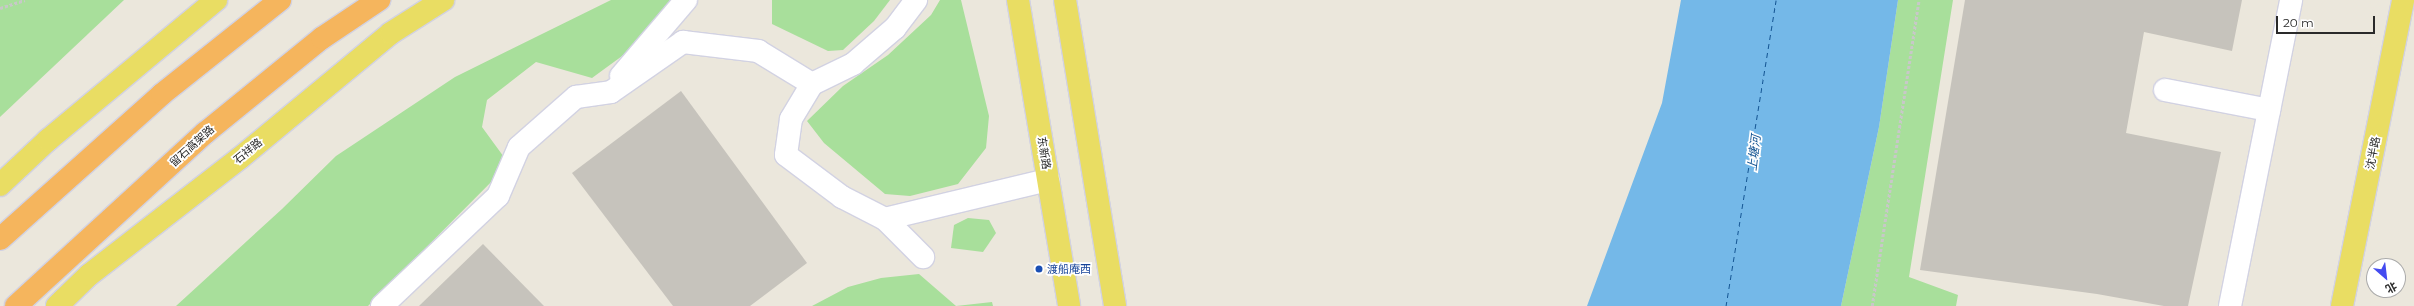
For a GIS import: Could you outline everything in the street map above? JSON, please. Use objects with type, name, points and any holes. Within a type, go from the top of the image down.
[{"type":"highway","points":[[0,240],[162,94],[280,0]]},
{"type":"highway","name":"留石高架路","points":[[16,306],[205,133],[322,38],[379,0]]},
{"type":"main road","points":[[0,185],[48,140],[216,0]]},
{"type":"main road","name":"石祥路","points":[[57,306],[89,275],[240,158],[391,33],[443,0]]},
{"type":"main road","name":"东新路","points":[[1018,0],[1070,306]]},
{"type":"main road","points":[[1065,0],[1115,306]]},
{"type":"main road","name":"沈半路","points":[[2342,306],[2403,0]]},
{"type":"street","points":[[611,92],[622,75],[686,0]]},
{"type":"street","points":[[916,0],[895,28],[853,64],[812,84],[791,119],[786,156],[842,197],[885,219],[923,256]]},
{"type":"street","points":[[2230,306],[2291,0]]},
{"type":"street","points":[[382,306],[498,196],[519,147],[576,97],[611,92],[682,42],[758,51],[812,84]]},
{"type":"street","points":[[2165,90],[2269,110]]},
{"type":"street","points":[[885,219],[1048,180]]},
{"type":"path","points":[[0,8],[25,0]]},
{"type":"path","points":[[1872,306],[1919,0]]},
{"type":"green space","points":[[0,0],[124,0],[0,117]]},
{"type":"green space","points":[[611,0],[680,0],[670,21],[592,78],[536,62],[487,100],[482,127],[509,164],[368,306],[176,306],[282,209],[336,156],[455,77]]},
{"type":"green space","points":[[772,0],[890,0],[874,21],[843,50],[828,51],[772,24]]},
{"type":"green space","points":[[940,0],[961,0],[989,116],[986,148],[958,184],[910,196],[885,194],[824,143],[807,121],[843,86],[888,55],[931,15]]},
{"type":"green space","points":[[1898,0],[1953,0],[1909,277],[1958,295],[1956,306],[1841,306],[1879,127]]},
{"type":"green space","points":[[968,218],[989,220],[996,233],[983,252],[951,248],[954,225]]},
{"type":"green space","points":[[919,274],[956,306],[812,306],[848,287],[881,278]]},
{"type":"green space","points":[[992,302],[993,306],[956,306]]},
{"type":"water","name":"上塘河","points":[[1681,0],[1898,0],[1879,127],[1841,306],[1587,306],[1662,103]]},
{"type":"building","points":[[1965,0],[2242,0],[2232,51],[2144,32],[2126,133],[2221,152],[2188,306],[2164,306],[2097,294],[1920,270]]},
{"type":"building","points":[[681,91],[807,263],[750,306],[673,306],[572,173]]},
{"type":"building","points":[[483,244],[544,306],[419,306]]},
{"type":"ferry route","points":[[1726,306],[1776,0]]},
{"type":"place","name":"渡船庵西","points":[[1039,269]]}]
